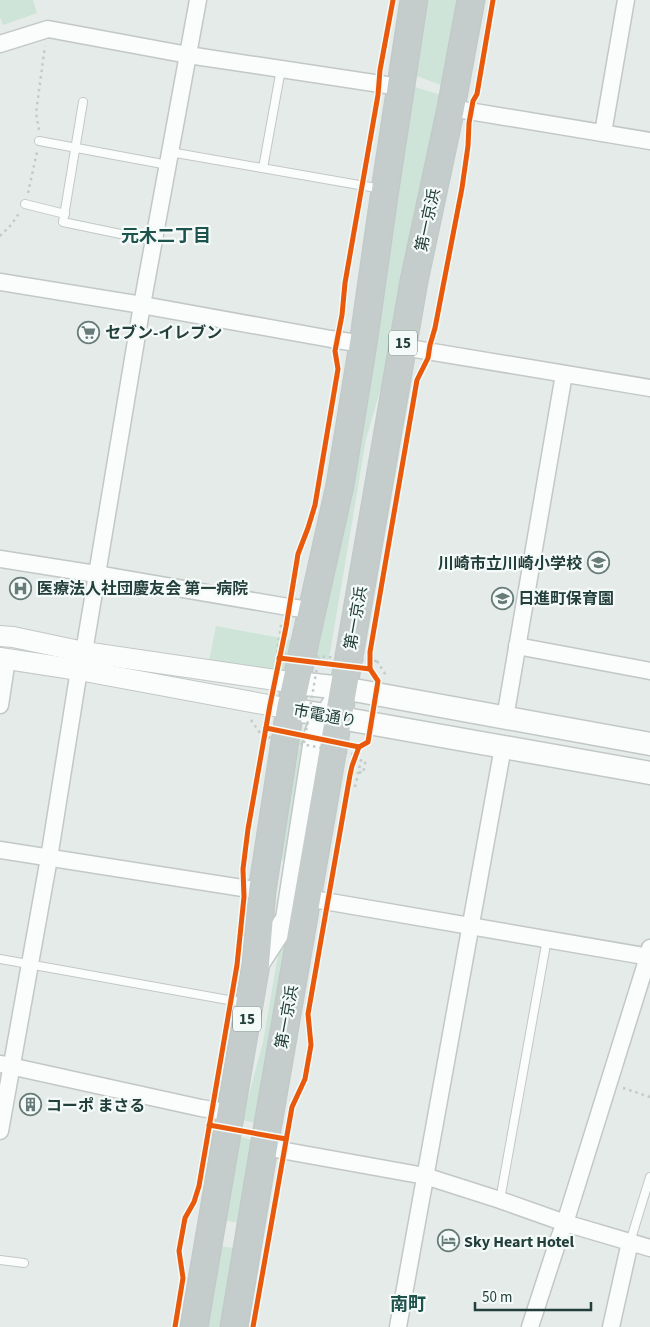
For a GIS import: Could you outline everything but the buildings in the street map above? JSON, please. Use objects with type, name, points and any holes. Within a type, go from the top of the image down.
[{"type":"highway","name":"第一京浜","points":[[234,1327],[307,898],[314,728],[300,609],[340,485],[414,0]]},
{"type":"highway","name":"第一京浜","points":[[194,1327],[255,968],[262,891],[314,728],[345,677],[414,281],[452,108],[471,0]]},
{"type":"main road","name":"市電通り","points":[[306,667],[505,718],[650,744]]},
{"type":"main road","name":"市電通り","points":[[314,728],[502,747],[650,774]]},
{"type":"main road","points":[[255,968],[287,919],[314,728]]},
{"type":"street","points":[[0,1131],[5,1065],[30,964],[142,305],[198,0]]},
{"type":"street","points":[[604,133],[626,0]]},
{"type":"street","points":[[0,44],[48,29],[188,55],[400,87]]},
{"type":"street","points":[[452,108],[650,142]]},
{"type":"street","points":[[0,282],[363,344]]},
{"type":"street","points":[[403,347],[650,388]]},
{"type":"street","points":[[505,718],[564,374]]},
{"type":"street","points":[[0,559],[300,609]]},
{"type":"street","name":"市電通り","points":[[0,636],[13,637],[81,661],[314,728]]},
{"type":"street","points":[[517,646],[650,671]]},
{"type":"street","points":[[0,705],[4,658]]},
{"type":"street","name":"市電通り","points":[[4,658],[306,667]]},
{"type":"street","points":[[398,1327],[502,747]]},
{"type":"street","points":[[0,850],[262,891]]},
{"type":"street","points":[[307,898],[547,939],[573,940],[649,954],[565,1223],[530,1327]]},
{"type":"street","points":[[5,1065],[231,1113]]},
{"type":"street","points":[[264,1147],[425,1176],[565,1223],[650,1248]]},
{"type":"street","points":[[611,1327],[630,1242]]},
{"type":"lane","points":[[263,168],[281,69]]},
{"type":"lane","points":[[83,102],[64,222],[154,241]]},
{"type":"lane","points":[[39,140],[76,148],[263,168],[385,190]]},
{"type":"lane","points":[[25,204],[64,214]]},
{"type":"lane","points":[[500,1200],[547,939]]},
{"type":"lane","points":[[0,958],[249,1003]]},
{"type":"lane","points":[[630,1242],[650,1178]]},
{"type":"lane","points":[[0,1260],[24,1263]]},
{"type":"path","points":[[300,609],[279,658],[345,677],[370,669],[370,652]]},
{"type":"path","points":[[280,624],[277,653],[306,667],[377,661],[392,684]]},
{"type":"path","points":[[306,667],[314,728]]},
{"type":"path","points":[[251,720],[262,736],[314,728],[362,756],[355,787]]},
{"type":"path","points":[[262,746],[266,728],[314,728],[359,747],[355,756]]},
{"type":"path","points":[[359,772],[363,773],[366,758]]},
{"type":"path","points":[[609,1082],[650,1097]]},
{"type":"green space","points":[[0,0],[33,0],[37,13],[3,25],[0,17]]},
{"type":"green space","points":[[429,0],[458,0],[443,86],[417,76]]},
{"type":"green space","points":[[415,87],[441,95],[384,377],[366,439],[330,653],[328,661],[313,659],[353,479],[384,296]]},
{"type":"green space","points":[[216,626],[291,640],[284,676],[209,661]]},
{"type":"green space","points":[[301,737],[308,739],[286,859],[282,861],[280,855]]},
{"type":"green space","points":[[313,751],[319,755],[255,1123],[242,1120],[263,1042]]},
{"type":"green space","points":[[240,1137],[252,1140],[238,1223],[225,1220]]},
{"type":"green space","points":[[220,1246],[234,1248],[220,1327],[207,1327]]},
{"type":"cycle path","points":[[175,1327],[183,1278],[179,1251],[185,1218],[194,1202],[199,1186],[237,965],[244,897],[243,869],[248,829],[298,554],[315,505],[338,369],[335,351],[342,315],[345,283],[393,0]]},
{"type":"cycle path","points":[[253,1327],[292,1107],[305,1079],[311,1045],[308,1014],[350,775],[359,747],[368,742],[378,681],[370,669],[370,652],[417,380],[428,358],[462,188],[469,123],[473,101],[477,94],[493,0]]},
{"type":"cycle path","points":[[279,658],[370,669]]},
{"type":"cycle path","points":[[266,728],[359,747]]},
{"type":"cycle path","points":[[209,1125],[286,1139]]},
{"type":"place","name":"セブン-イレブン","points":[[89,332]]},
{"type":"place","name":"川崎市立川崎小学校","points":[[598,563]]},
{"type":"place","name":"医療法人社団慶友会 第一病院","points":[[21,588]]},
{"type":"place","name":"日進町保育園","points":[[502,598]]},
{"type":"place","name":"コーポ まさる","points":[[30,1105]]},
{"type":"place","name":"Sky Heart Hotel","points":[[448,1241]]},
{"type":"district","name":"元木二丁目","points":[[166,236]]},
{"type":"district","name":"南町","points":[[408,1304]]}]
